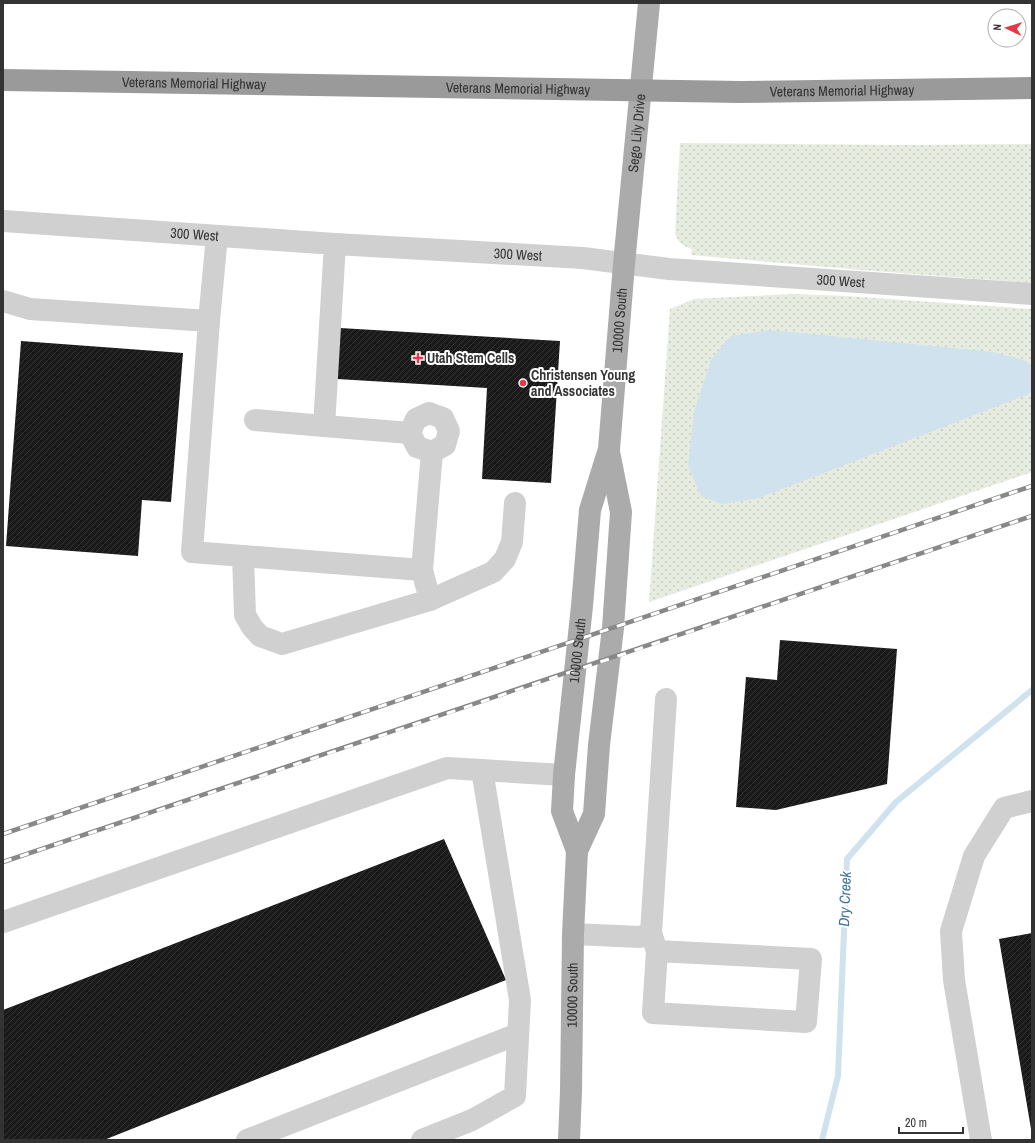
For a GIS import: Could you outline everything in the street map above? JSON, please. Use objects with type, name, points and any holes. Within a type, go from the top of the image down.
[{"type":"highway","name":"Veterans Memorial Highway","points":[[3,80],[741,92],[1032,88]]},
{"type":"main road","name":"Sego Lily Drive","points":[[624,264],[649,3]]},
{"type":"main road","name":"10000 South","points":[[569,1140],[576,851],[562,811],[564,775],[582,612],[590,510],[609,449],[624,264]]},
{"type":"main road","name":"10000 South","points":[[576,851],[594,814],[599,745],[614,605],[621,512],[609,449]]},
{"type":"street","name":"300 West","points":[[3,225],[583,258],[669,269],[1032,294]]},
{"type":"street","points":[[217,236],[209,321],[192,552],[422,570]]},
{"type":"street","points":[[324,426],[334,244]]},
{"type":"street","points":[[3,301],[30,309],[209,321]]},
{"type":"street","points":[[429,413],[443,418],[449,431],[445,445],[432,452],[417,447],[410,433],[416,419],[429,413]]},
{"type":"street","points":[[255,420],[410,433]]},
{"type":"street","points":[[430,600],[422,570],[432,452]]},
{"type":"street","points":[[243,556],[245,615],[252,627],[260,636],[282,644],[430,600],[493,572],[505,559],[512,542],[515,503]]},
{"type":"street","points":[[573,934],[640,937],[654,942],[811,959],[806,1022],[653,1013],[654,942],[666,699]]},
{"type":"street","points":[[3,922],[447,768],[564,775]]},
{"type":"street","points":[[422,1140],[472,1120],[515,1096],[520,1000],[482,770]]},
{"type":"street","points":[[981,1140],[954,980],[951,931],[974,856],[1004,808],[1032,802]]},
{"type":"street","points":[[247,1140],[518,1034]]},
{"type":"shaded area","points":[[680,143],[905,145],[1032,144],[1032,283],[691,255],[692,249],[681,243],[675,233]]},
{"type":"shaded area","points":[[793,294],[847,296],[1032,309],[1032,472],[649,602],[670,309],[694,299]]},
{"type":"water","points":[[770,330],[993,352],[1026,361],[1032,367],[1032,390],[1029,394],[759,498],[722,504],[701,496],[688,466],[694,412],[711,360],[730,336]]},
{"type":"building","points":[[340,328],[560,341],[551,483],[482,479],[487,388],[337,379]]},
{"type":"building","points":[[21,341],[183,353],[171,502],[142,500],[138,556],[6,546]]},
{"type":"building","points":[[780,640],[897,649],[887,784],[776,810],[736,807],[746,677],[777,680]]},
{"type":"building","points":[[444,839],[506,980],[104,1140],[3,1140],[3,1010]]},
{"type":"building","points":[[1032,933],[1032,1129],[1031,1129],[999,939]]},
{"type":"waterway","name":"Dry Creek","points":[[822,1140],[838,1076],[847,859],[896,802],[1032,690]]},
{"type":"railway","points":[[3,834],[1032,486]]},
{"type":"railway","points":[[3,862],[1032,516]]},
{"type":"place","name":"Utah Stem Cells","points":[[418,358]]},
{"type":"place","name":"Christensen Young and Associates","points":[[523,383]]}]
